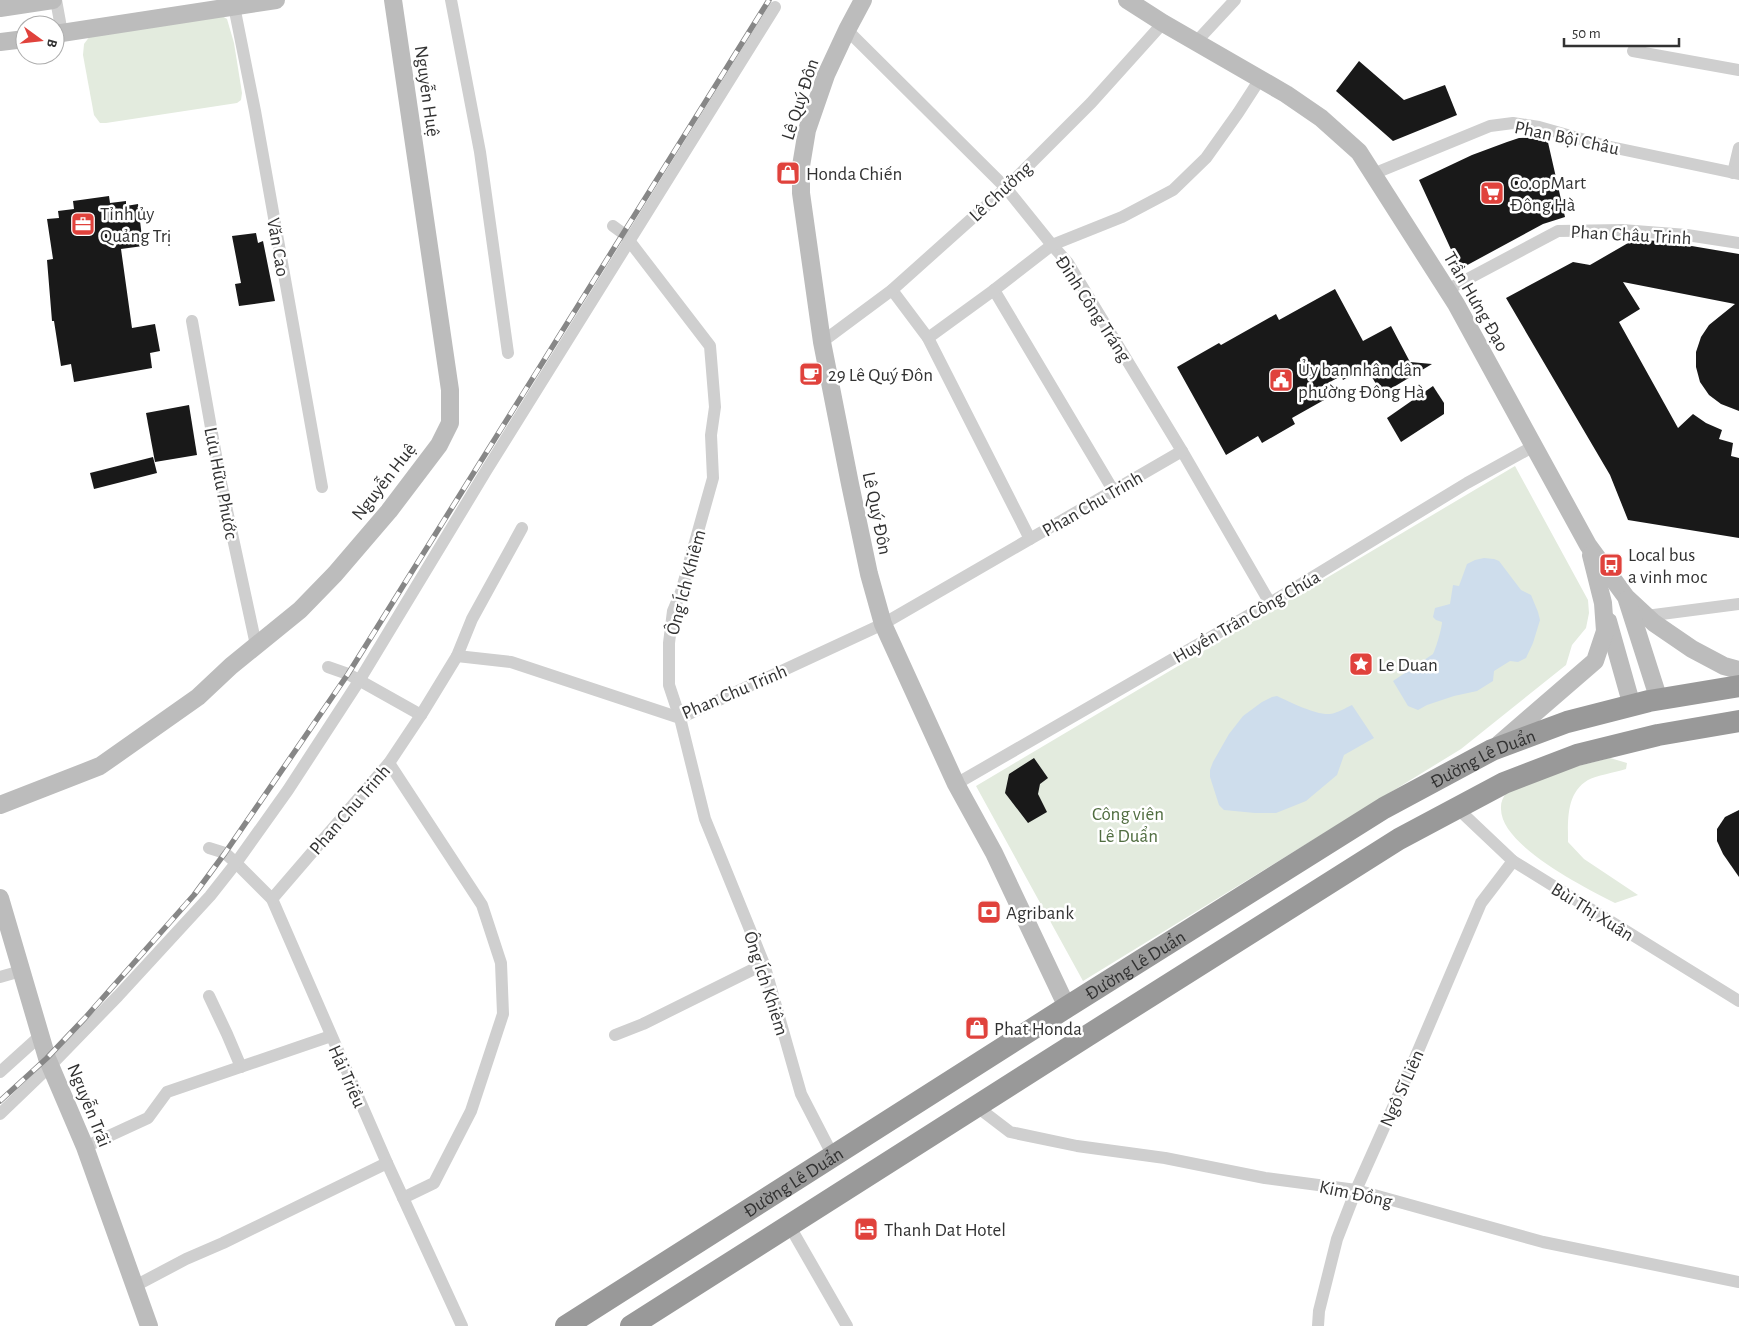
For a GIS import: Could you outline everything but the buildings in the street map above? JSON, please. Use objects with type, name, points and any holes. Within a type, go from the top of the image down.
[{"type":"highway","name":"Đường Lê Duẩn","points":[[566,1326],[1384,808],[1492,750],[1566,722],[1659,700],[1739,686]]},
{"type":"highway","points":[[1659,700],[1668,734]]},
{"type":"highway","points":[[1632,706],[1640,740]]},
{"type":"highway","name":"Đường Lê Duẩn","points":[[631,1326],[1399,839],[1504,782],[1577,756],[1640,740],[1739,721]]},
{"type":"highway","points":[[1439,778],[1457,808]]},
{"type":"highway","points":[[1067,1007],[1087,1036]]},
{"type":"street","points":[[0,8],[54,0],[56,15]]},
{"type":"street","points":[[65,32],[276,0]]},
{"type":"street","name":"Nguyễn Huệ","points":[[0,805],[100,766],[198,697],[231,666],[300,610],[336,574],[395,504],[439,445],[450,423],[450,390],[393,0]]},
{"type":"street","points":[[451,0],[480,152],[508,353]]},
{"type":"street","name":"Lê Quý Đôn","points":[[863,0],[826,75],[807,130],[801,166],[802,193],[822,342],[869,574],[884,624],[956,784],[994,854],[1067,1007]]},
{"type":"street","name":"Trần Hưng Đạo","points":[[1127,0],[1286,94],[1321,118],[1359,152],[1447,290],[1588,545],[1626,597],[1654,623],[1692,649],[1724,666],[1739,670]]},
{"type":"street","points":[[1196,42],[1235,0]]},
{"type":"street","name":"Văn Cao","points":[[234,6],[255,111],[322,487]]},
{"type":"street","points":[[0,1114],[118,996],[197,910],[236,863],[288,790],[359,682],[486,472],[775,7]]},
{"type":"street","name":"Lê Chưởng","points":[[822,342],[892,290],[1006,188],[1091,103],[1163,23]]},
{"type":"street","name":"Đinh Công Tráng","points":[[847,30],[1006,188],[1068,263],[1182,451],[1270,603]]},
{"type":"street","points":[[0,42],[15,40]]},
{"type":"street","points":[[1633,51],[1739,70]]},
{"type":"street","points":[[928,338],[1052,245],[1122,217],[1173,190],[1206,158],[1238,114],[1260,79]]},
{"type":"street","name":"Phan Bội Châu","points":[[1373,174],[1490,126],[1513,123],[1606,146],[1736,173]]},
{"type":"street","points":[[1736,173],[1739,148]]},
{"type":"street","name":"Ông Ích Khiêm","points":[[613,226],[629,240],[710,346],[716,406],[712,435],[713,478],[681,592],[673,611],[669,643],[669,684],[680,718],[705,819],[764,964],[801,1094],[833,1156]]},
{"type":"street","name":"Phan Châu Trinh","points":[[1447,290],[1558,231],[1622,230],[1687,234],[1739,243]]},
{"type":"street","points":[[892,290],[928,338],[1030,539]]},
{"type":"street","points":[[994,290],[1114,490]]},
{"type":"street","name":"Lưu Hữu Phước","points":[[192,321],[220,478],[256,645]]},
{"type":"street","name":"Huyền Trân Công Chúa","points":[[956,784],[1270,603],[1468,483],[1534,446]]},
{"type":"street","name":"Phan Chu Trinh","points":[[272,899],[389,763],[421,716],[457,656],[511,662],[680,718],[884,624],[1182,451]]},
{"type":"street","points":[[457,656],[472,619],[522,528]]},
{"type":"street","points":[[1588,545],[1632,706]]},
{"type":"street","points":[[1626,597],[1659,700]]},
{"type":"street","points":[[1492,750],[1595,661],[1605,632],[1603,603]]},
{"type":"street","points":[[1646,616],[1739,604]]},
{"type":"street","points":[[328,667],[348,674],[421,716]]},
{"type":"street","points":[[389,763],[482,905],[500,963],[503,1014],[471,1111],[434,1183],[403,1198]]},
{"type":"street","name":"Bùi Thị Xuân","points":[[1457,808],[1512,861],[1739,1001]]},
{"type":"street","name":"Hải Triều","points":[[210,848],[224,854],[236,863],[272,899],[386,1163],[462,1326]]},
{"type":"street","name":"Ngô Sĩ Liên","points":[[1318,1326],[1321,1302],[1337,1239],[1356,1190],[1481,903],[1512,861]]},
{"type":"street","name":"Nguyễn Trãi","points":[[0,898],[50,1066],[85,1148],[149,1326]]},
{"type":"street","points":[[615,1035],[650,1020],[764,964]]},
{"type":"street","points":[[0,977],[21,971]]},
{"type":"street","points":[[208,996],[241,1067]]},
{"type":"street","points":[[0,1072],[40,1036]]},
{"type":"street","points":[[85,1148],[148,1118],[167,1092],[331,1036]]},
{"type":"street","name":"Kim Đồng","points":[[976,1106],[1010,1132],[1077,1146],[1165,1158],[1265,1178],[1356,1190],[1543,1242],[1739,1282]]},
{"type":"street","points":[[135,1286],[186,1259],[223,1243],[386,1163]]},
{"type":"street","points":[[789,1225],[848,1326]]},
{"type":"green space","points":[[220,15],[227,19],[234,43],[242,93],[241,100],[237,103],[100,123],[94,115],[83,55],[84,44],[93,32]]},
{"type":"green space","name":"Công viên Lê Duẩn","points":[[1515,466],[1588,600],[1589,613],[1586,628],[1572,645],[1566,665],[1461,749],[1083,981],[976,786]]},
{"type":"green space","points":[[1610,758],[1627,763],[1626,769],[1588,780],[1581,785],[1572,800],[1570,808],[1568,842],[1584,859],[1638,895],[1615,903],[1566,876],[1529,851],[1515,837],[1505,823],[1501,809],[1504,797],[1518,781]]},
{"type":"water","points":[[1484,558],[1499,561],[1521,590],[1531,595],[1540,620],[1526,658],[1518,662],[1510,661],[1494,671],[1493,681],[1477,691],[1454,696],[1418,710],[1408,706],[1393,681],[1433,654],[1442,622],[1433,617],[1435,608],[1450,604],[1453,585],[1459,586],[1467,564]]},
{"type":"water","points":[[1277,696],[1303,708],[1324,714],[1336,713],[1352,705],[1374,738],[1344,755],[1337,775],[1306,801],[1276,813],[1224,810],[1219,805],[1210,777],[1213,762],[1229,734],[1243,716],[1262,702]]},
{"type":"railway","points":[[0,1101],[47,1058],[85,1018],[194,895],[225,853],[348,674],[769,0]]},
{"type":"place","name":"Honda Chiến","points":[[788,173]]},
{"type":"place","name":"Co.opMart Đông Hà","points":[[1492,193]]},
{"type":"place","name":"Tỉnh ủy Quảng Trị","points":[[83,224]]},
{"type":"place","name":"29 Lê Quý Đôn","points":[[811,374]]},
{"type":"place","name":"Ủy ban nhân dân phường Đông Hà","points":[[1281,380]]},
{"type":"place","name":"Local bus a vinh moc","points":[[1611,565]]},
{"type":"place","name":"Le Duan","points":[[1361,664]]},
{"type":"place","name":"Agribank","points":[[989,912]]},
{"type":"place","name":"Phat Honda","points":[[977,1028]]},
{"type":"place","name":"Thanh Dat Hotel","points":[[866,1229]]}]
